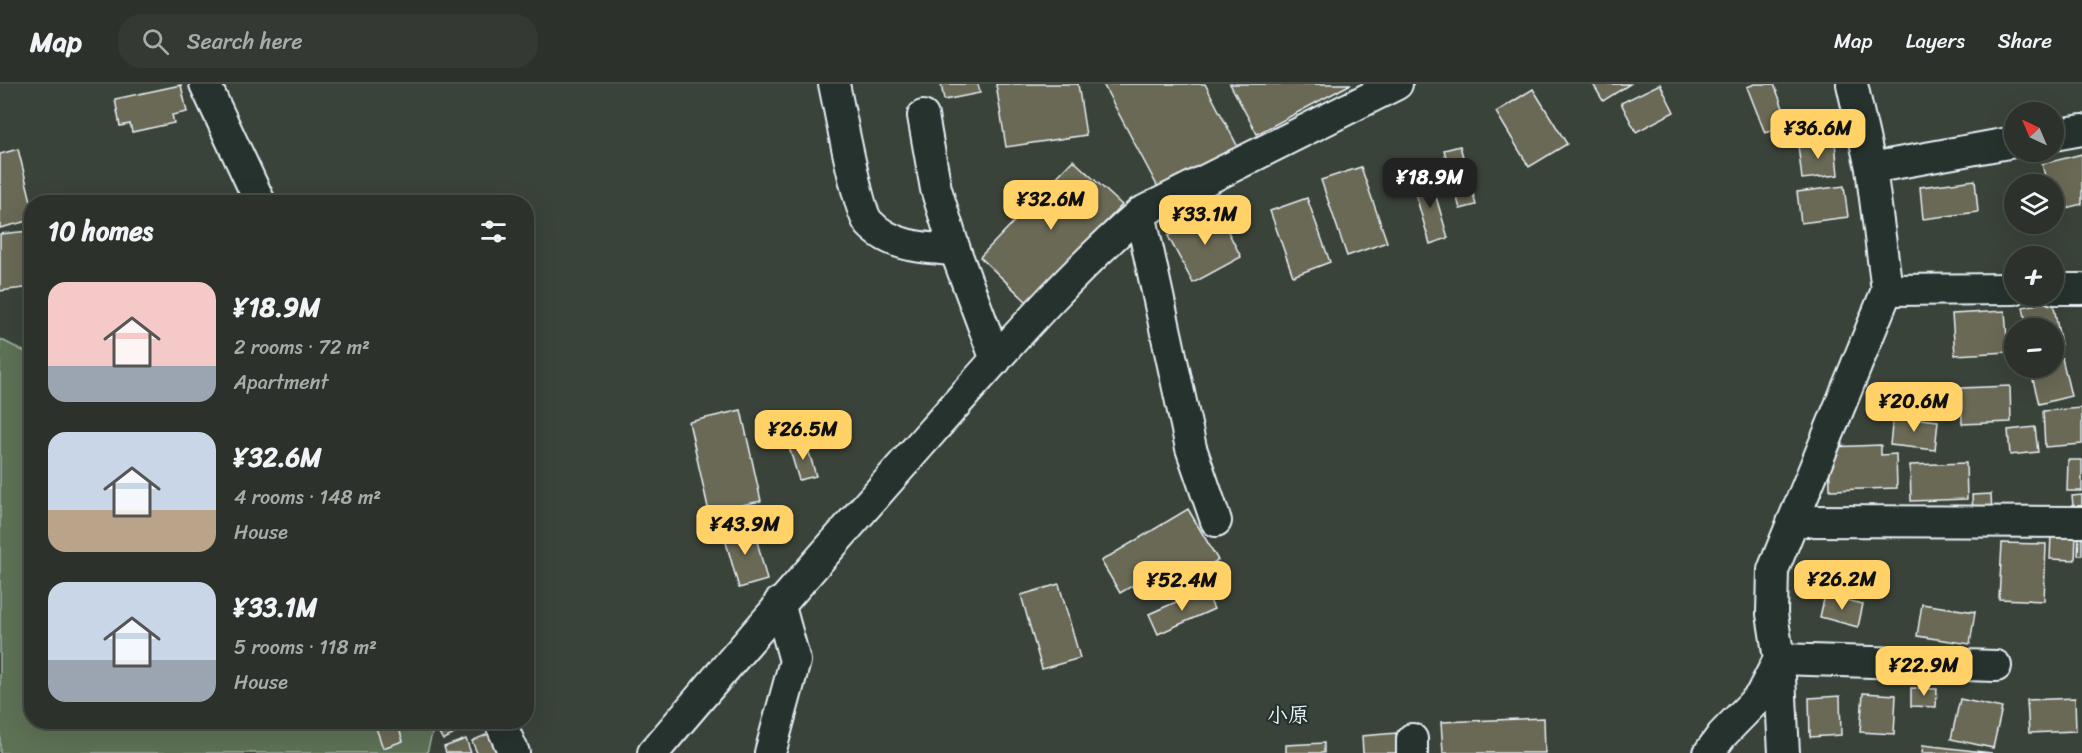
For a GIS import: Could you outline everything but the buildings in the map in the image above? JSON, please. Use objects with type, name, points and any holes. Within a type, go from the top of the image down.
[{"type":"street","points":[[205,84],[257,195]]},
{"type":"street","points":[[834,84],[867,222],[889,238],[914,248],[955,250]]},
{"type":"street","points":[[653,753],[780,603],[996,360],[1109,240],[1140,213],[1396,84]]},
{"type":"street","points":[[1784,753],[1779,659],[1772,614],[1773,570],[1887,290],[1871,168],[1852,84]]},
{"type":"street","points":[[923,116],[936,189],[955,250],[996,360]]},
{"type":"street","points":[[2064,133],[2082,130]]},
{"type":"street","points":[[1871,168],[2004,144]]},
{"type":"street","points":[[1140,213],[1191,448],[1216,521]]},
{"type":"street","points":[[1887,290],[2004,289]]},
{"type":"street","points":[[2064,289],[2082,289]]},
{"type":"street","points":[[1793,521],[2082,522]]},
{"type":"street","points":[[770,753],[795,661],[780,603]]},
{"type":"street","points":[[1779,659],[1996,666]]},
{"type":"street","points":[[1709,753],[1722,735],[1760,696],[1779,659]]},
{"type":"street","points":[[503,729],[514,753]]},
{"type":"green space","points":[[0,339],[24,351],[24,729],[433,729],[427,753],[0,753]]},
{"type":"district","name":"小原","points":[[1288,715]]}]
